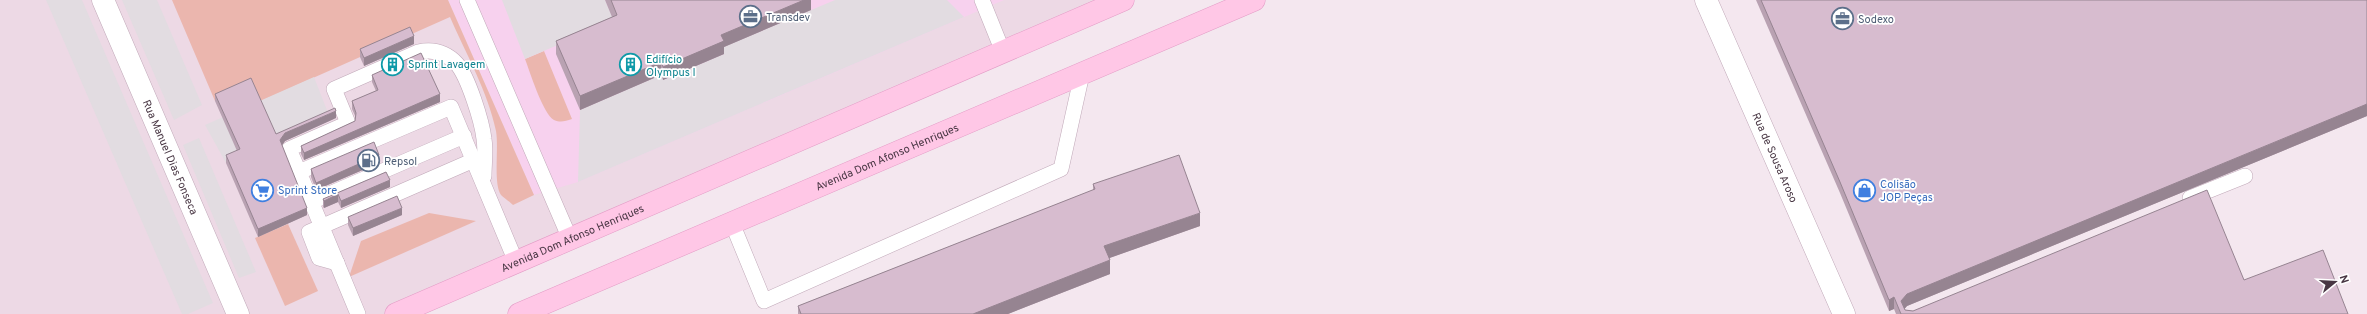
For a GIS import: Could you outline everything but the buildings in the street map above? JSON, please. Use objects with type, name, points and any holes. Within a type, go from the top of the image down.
[{"type":"main road","name":"Avenida Dom Afonso Henriques","points":[[396,314],[1122,0]]},
{"type":"main road","name":"Avenida Dom Afonso Henriques","points":[[519,314],[544,309],[732,223],[1254,0]]},
{"type":"street","name":"Rua Manuel Dias Fonseca","points":[[103,0],[238,314]]},
{"type":"street","name":"Rua de Sousa Aroso","points":[[1706,0],[1844,314]]},
{"type":"lane","points":[[467,0],[570,239]]},
{"type":"lane","points":[[982,0],[1003,52]]},
{"type":"lane","points":[[358,314],[289,149],[348,123],[334,89],[418,52],[429,50],[441,53],[457,64],[480,118],[484,141],[483,183]]},
{"type":"lane","points":[[732,223],[764,301],[1061,169],[1082,74]]},
{"type":"lane","points":[[299,172],[451,107],[516,262]]},
{"type":"lane","points":[[311,202],[464,136]]},
{"type":"lane","points":[[322,227],[474,160]]},
{"type":"lane","points":[[2179,203],[2245,176]]},
{"type":"shaded area","points":[[0,0],[1123,0],[396,314],[0,314]]},
{"type":"shaded area","points":[[46,0],[82,0],[213,303],[188,314],[182,314]]},
{"type":"shaded area","points":[[122,0],[157,0],[202,105],[174,120]]},
{"type":"shaded area","points":[[172,0],[448,0],[534,195],[513,205],[501,195],[497,183],[497,138],[488,102],[450,17],[259,102],[215,101]]},
{"type":"shaded area","points":[[448,0],[1004,0],[578,182],[534,195]]},
{"type":"shaded area","points":[[502,0],[605,0],[614,21],[525,59]]},
{"type":"shaded area","points":[[835,0],[947,0],[964,17],[578,182],[580,110],[661,75],[664,80],[724,54],[721,48]]},
{"type":"shaded area","points":[[544,51],[572,119],[561,122],[554,120],[546,110],[537,92],[525,59]]},
{"type":"shaded area","points":[[314,77],[330,118],[226,163],[205,125]]},
{"type":"shaded area","points":[[199,138],[256,272],[239,278],[183,145]]},
{"type":"shaded area","points":[[429,213],[476,221],[349,277],[361,241]]},
{"type":"shaded area","points":[[288,224],[318,291],[285,306],[255,238]]},
{"type":"place","name":"Transdev","points":[[750,17]]},
{"type":"place","name":"Sodexo","points":[[1842,19]]},
{"type":"place","name":"Sprint Lavagem","points":[[393,64]]},
{"type":"place","name":"Edifício Olympus I","points":[[630,65]]},
{"type":"place","name":"Repsol","points":[[368,161]]},
{"type":"place","name":"Sprint Store","points":[[263,190]]},
{"type":"place","name":"Colisão JOP Peças","points":[[1864,190]]}]
